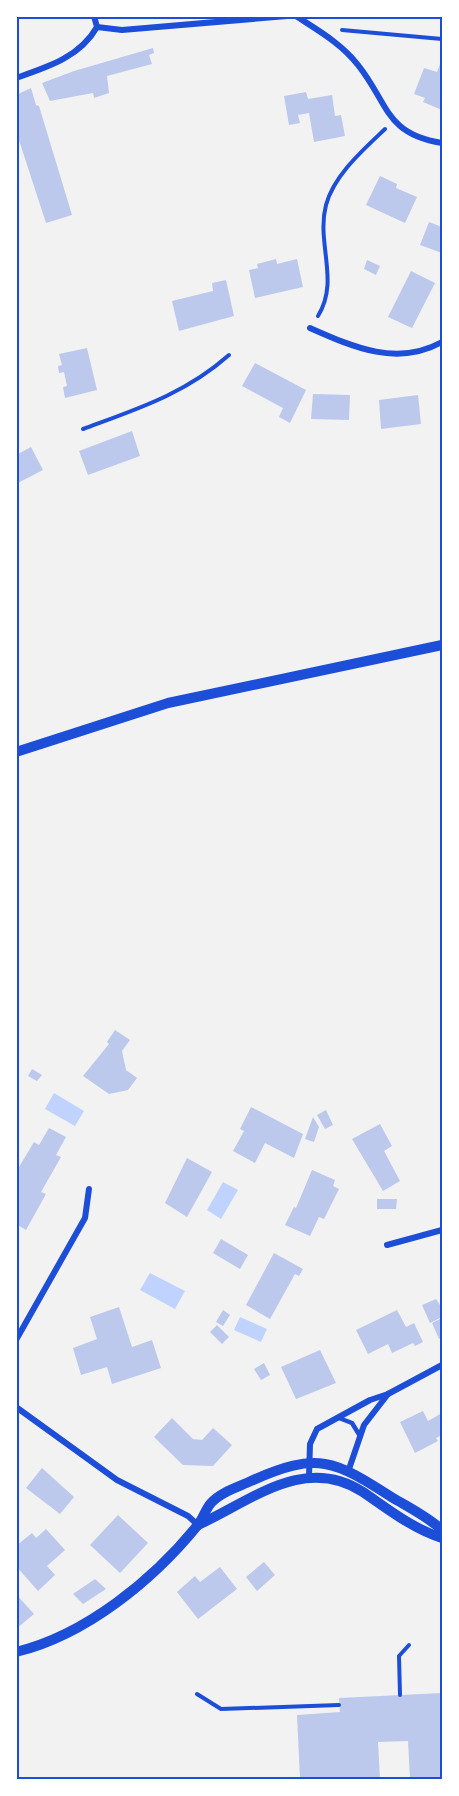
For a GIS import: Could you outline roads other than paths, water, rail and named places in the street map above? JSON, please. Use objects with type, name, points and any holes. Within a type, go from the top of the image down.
[{"type":"street","points":[[16,78],[73,54],[89,42],[97,27],[94,16]]},
{"type":"street","points":[[97,27],[122,30],[287,16]]},
{"type":"street","points":[[296,16],[340,45],[359,66],[394,120],[412,135],[442,143]]},
{"type":"street","points":[[310,328],[357,349],[384,356],[417,351],[442,342]]},
{"type":"street","points":[[16,752],[168,703],[442,645]]},
{"type":"street","points":[[16,1340],[85,1218],[89,1189]]},
{"type":"street","points":[[387,1245],[442,1230]]},
{"type":"street","points":[[309,1476],[307,1462],[310,1444],[317,1429],[442,1365]]},
{"type":"street","points":[[344,1482],[368,1419],[388,1394]]},
{"type":"street","points":[[16,1407],[117,1480],[188,1516],[198,1526]]},
{"type":"street","points":[[16,1652],[89,1621],[117,1604],[146,1580],[198,1526],[212,1502],[230,1491],[283,1467],[307,1462],[349,1470],[442,1530]]},
{"type":"street","points":[[198,1526],[273,1487],[309,1476],[344,1482],[412,1525],[442,1538]]},
{"type":"lane","points":[[339,1418],[352,1423],[360,1436]]},
{"type":"water","points":[[54,1093],[84,1111],[75,1126],[45,1109]]},
{"type":"water","points":[[223,1182],[238,1190],[221,1219],[207,1210]]},
{"type":"water","points":[[150,1273],[185,1291],[175,1309],[140,1290]]},
{"type":"water","points":[[240,1317],[267,1329],[261,1342],[234,1330]]}]
